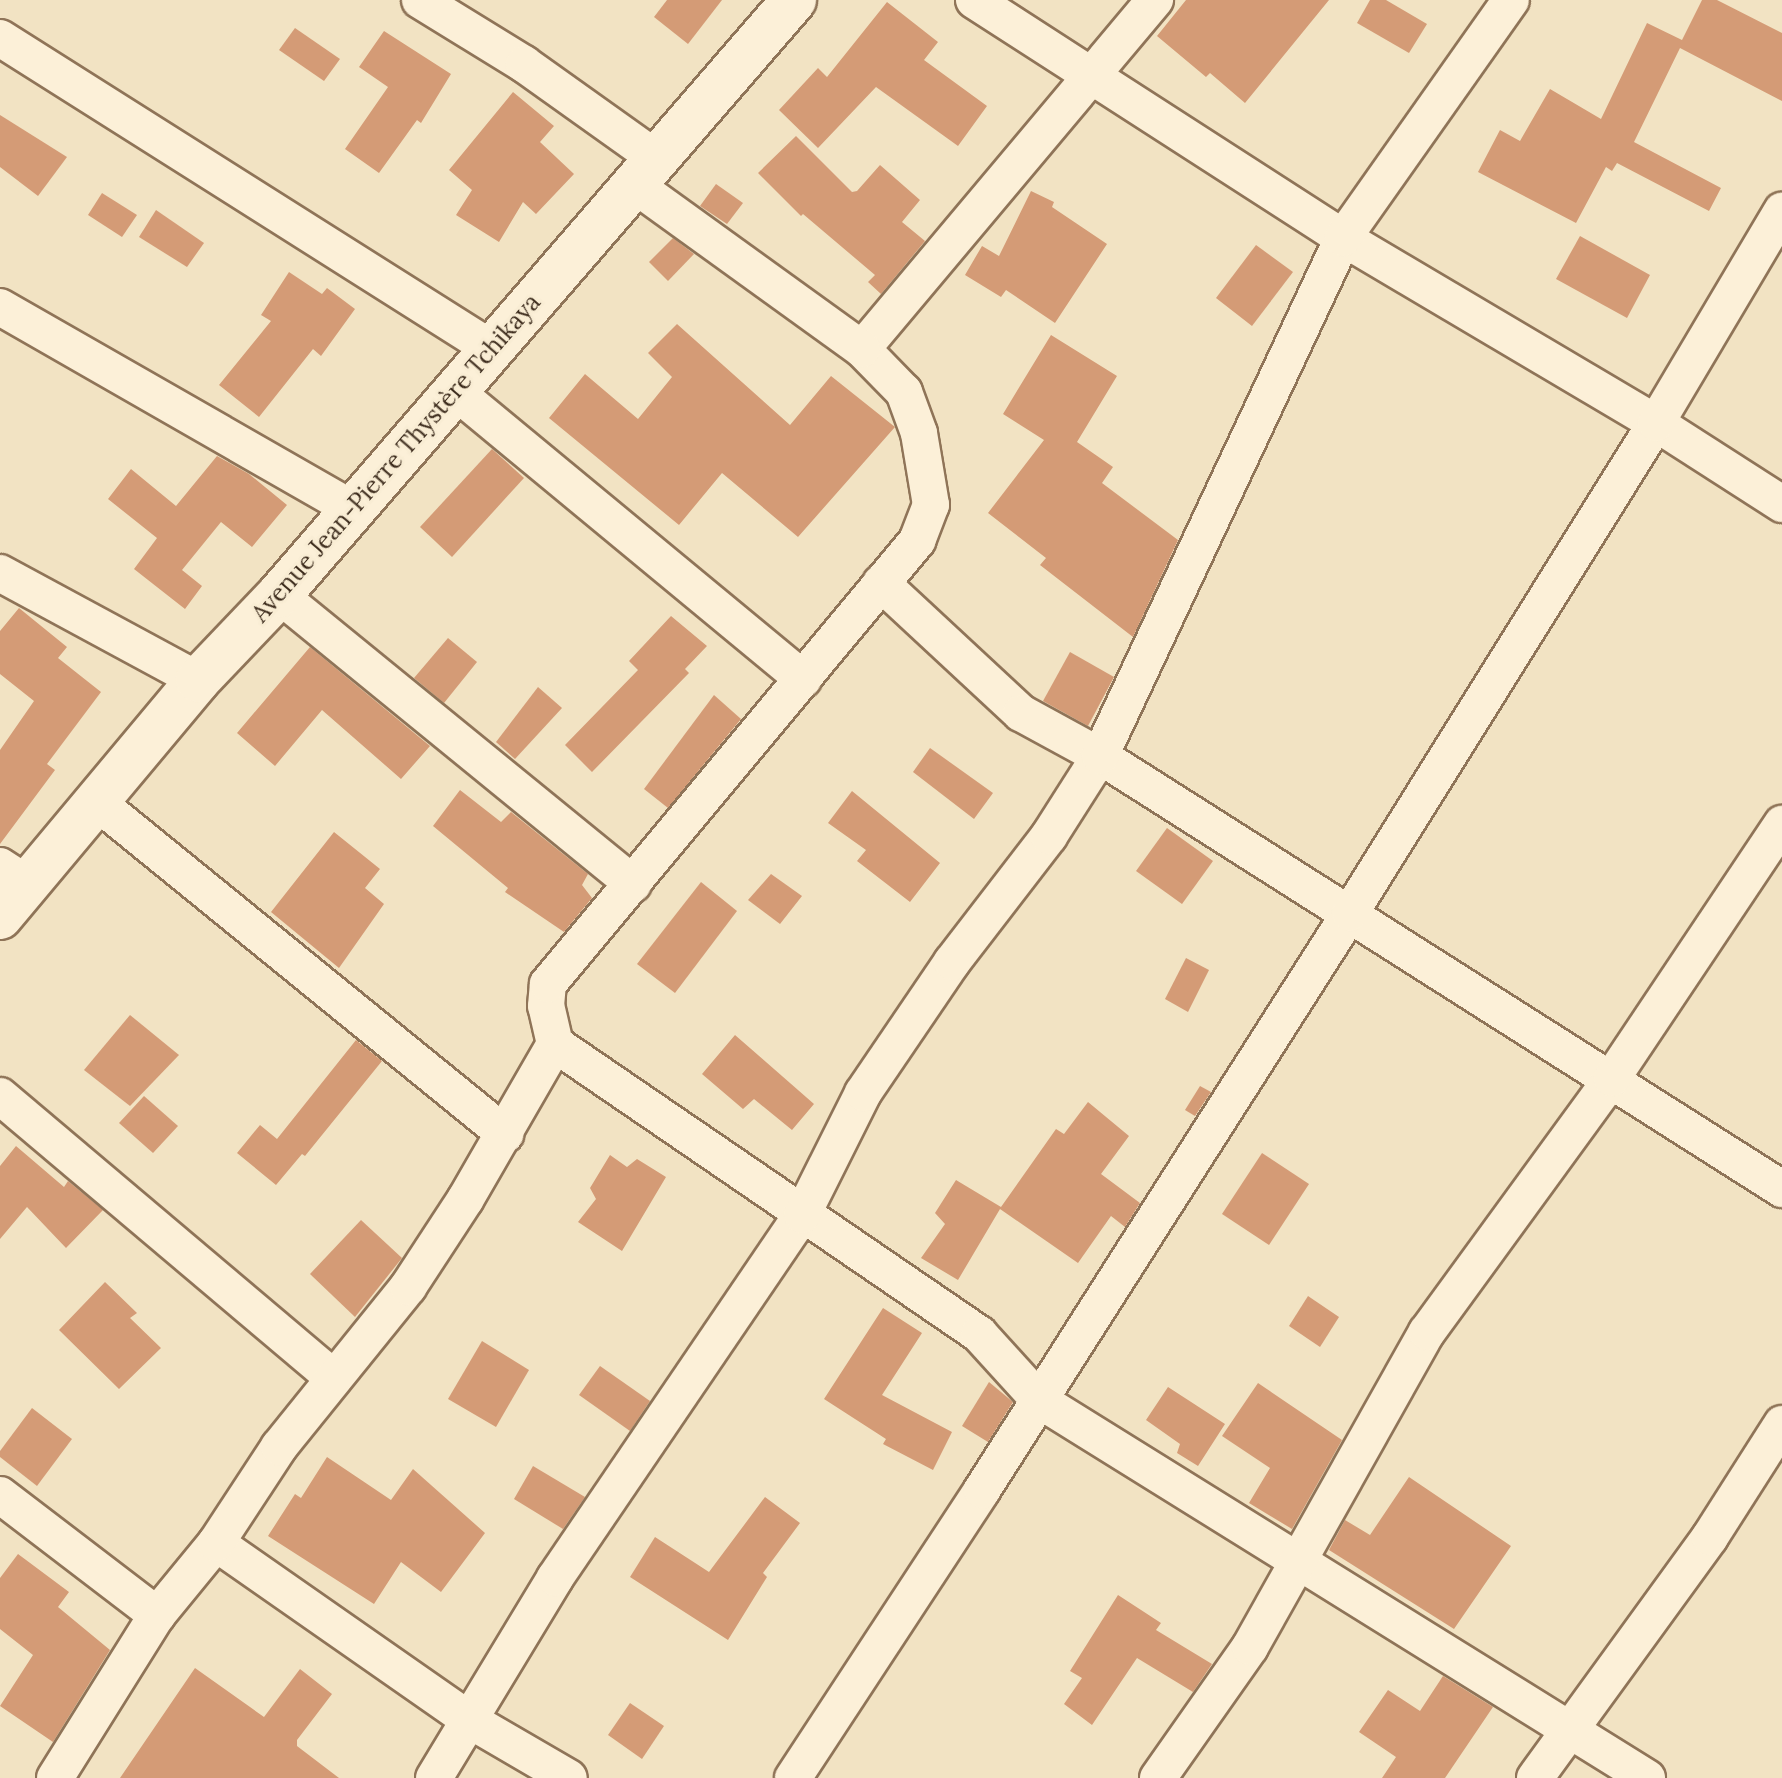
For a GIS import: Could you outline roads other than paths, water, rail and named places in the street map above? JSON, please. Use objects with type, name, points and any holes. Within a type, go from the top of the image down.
[{"type":"street","points":[[420,0],[524,64],[646,172],[862,349],[904,392],[919,433],[931,505],[917,541],[548,984],[546,1006],[555,1044],[979,1334],[1039,1400],[1647,1778]]},
{"type":"street","name":"Avenue Jean-Pierre Thystère Tchikaya","points":[[0,917],[14,875],[98,803],[198,680],[279,595],[794,0]]},
{"type":"street","points":[[974,0],[1343,238],[1656,423],[1782,504]]},
{"type":"street","points":[[862,349],[1155,0]]},
{"type":"street","points":[[434,1778],[555,1578],[802,1215],[863,1093],[952,962],[1049,836],[1100,756],[1343,238],[1511,0]]},
{"type":"street","points":[[0,38],[492,349]]},
{"type":"street","points":[[793,1778],[1350,913],[1656,423],[1782,211]]},
{"type":"street","points":[[0,307],[353,509]]},
{"type":"street","points":[[455,391],[803,679]]},
{"type":"street","points":[[0,573],[198,680]]},
{"type":"street","points":[[881,583],[1021,713],[1100,756],[1612,1078],[1782,1189]]},
{"type":"street","points":[[279,595],[633,884]]},
{"type":"street","points":[[98,803],[505,1134]]},
{"type":"street","points":[[1158,1778],[1250,1647],[1427,1332],[1612,1078],[1782,824]]},
{"type":"street","points":[[55,1778],[157,1615],[216,1543],[279,1447],[408,1287],[505,1134],[555,1044]]},
{"type":"street","points":[[0,1096],[334,1378]]},
{"type":"street","points":[[1535,1778],[1573,1730],[1710,1537],[1782,1424]]},
{"type":"street","points":[[0,1495],[157,1615]]},
{"type":"street","points":[[216,1543],[471,1721],[569,1778]]}]
